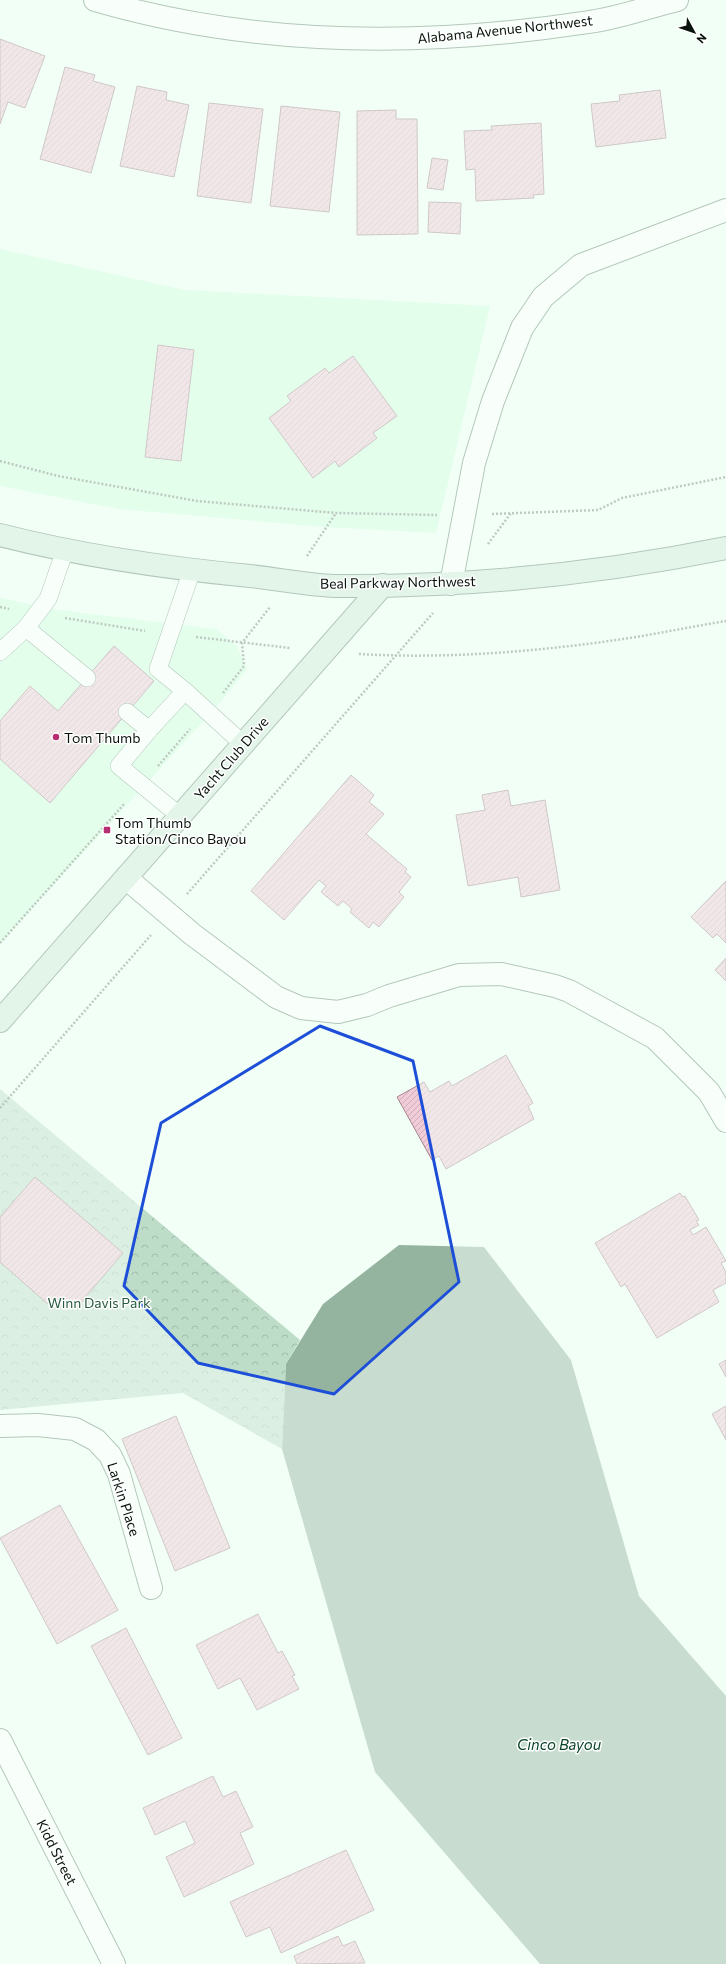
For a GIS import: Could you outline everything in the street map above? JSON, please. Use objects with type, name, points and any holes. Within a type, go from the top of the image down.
[{"type":"main road","name":"Beal Parkway Northwest","points":[[0,535],[65,550],[192,570],[333,586],[455,583],[655,562],[726,548]]},
{"type":"main road","name":"Yacht Club Drive","points":[[0,1021],[384,585]]},
{"type":"street","name":"Alabama Avenue Northwest","points":[[95,0],[116,6],[201,24],[251,32],[367,40],[446,38],[590,22],[677,0]]},
{"type":"street","points":[[455,583],[464,515],[474,463],[493,401],[522,328],[544,298],[581,266],[726,210]]},
{"type":"street","points":[[126,878],[169,914],[276,997],[301,1008],[338,1012],[367,1005],[389,996],[458,975],[501,974],[556,986],[569,991],[655,1038],[709,1092],[726,1122]]},
{"type":"street","name":"Larkin Place","points":[[0,1426],[38,1425],[75,1430],[96,1440],[110,1455],[119,1474],[151,1588]]},
{"type":"street","name":"Kidd Street","points":[[0,1740],[114,1964]]},
{"type":"lane","points":[[0,652],[26,628],[48,599],[65,550]]},
{"type":"lane","points":[[192,570],[158,669],[185,691],[243,744]]},
{"type":"lane","points":[[26,628],[87,678]]},
{"type":"lane","points":[[180,816],[119,766],[149,730],[185,691]]},
{"type":"lane","points":[[127,712],[149,730]]},
{"type":"path","points":[[0,461],[58,476],[197,500],[336,513],[464,515],[598,510],[622,498],[726,477]]},
{"type":"path","points":[[487,545],[511,513]]},
{"type":"path","points":[[0,1108],[455,583]]},
{"type":"highlighted area","points":[[320,1026],[413,1061],[459,1282],[334,1394],[198,1363],[124,1286],[161,1123]]},
{"type":"shaded area","points":[[0,249],[185,290],[490,306],[436,533],[324,527],[118,509],[0,486]]},
{"type":"shaded area","points":[[0,598],[59,610],[216,629],[237,646],[247,669],[219,704],[0,944]]},
{"type":"green space","name":"Winn Davis Park","points":[[0,1089],[300,1340],[286,1364],[282,1449],[183,1393],[0,1410]]},
{"type":"water","name":"Cinco Bayou","points":[[399,1245],[484,1247],[571,1360],[639,1596],[726,1696],[726,1964],[540,1964],[375,1772],[282,1449],[286,1364],[323,1304]]},
{"type":"building","points":[[0,39],[45,56],[25,108],[8,102],[0,124]]},
{"type":"building","points":[[65,67],[95,75],[93,81],[115,87],[91,173],[40,159]]},
{"type":"building","points":[[137,86],[167,92],[166,100],[189,105],[174,177],[120,166]]},
{"type":"building","points":[[660,90],[666,138],[596,147],[591,104],[620,101],[619,95]]},
{"type":"building","points":[[209,103],[263,109],[251,203],[197,196]]},
{"type":"building","points":[[281,106],[340,112],[329,212],[270,206]]},
{"type":"building","points":[[396,110],[396,119],[417,119],[418,234],[357,235],[357,111]]},
{"type":"building","points":[[541,123],[544,194],[533,195],[534,198],[476,201],[475,169],[466,170],[464,131],[492,130],[491,126]]},
{"type":"building","points":[[432,158],[448,160],[443,190],[427,188]]},
{"type":"building","points":[[429,202],[461,203],[460,234],[428,232]]},
{"type":"building","points":[[158,345],[194,350],[181,461],[145,457]]},
{"type":"building","points":[[353,356],[397,416],[373,433],[377,438],[339,467],[335,461],[313,478],[269,418],[291,401],[287,396],[325,368],[329,373]]},
{"type":"building","points":[[114,646],[154,681],[50,803],[0,759],[0,721],[30,686],[58,711]]},
{"type":"building","points":[[351,775],[374,795],[369,802],[384,814],[366,834],[407,869],[405,872],[411,877],[399,892],[404,897],[379,927],[373,922],[369,928],[350,912],[352,909],[343,901],[338,906],[321,892],[326,886],[319,880],[284,920],[251,891]]},
{"type":"building","points":[[508,790],[511,806],[545,800],[560,890],[521,897],[518,877],[468,886],[456,815],[485,810],[482,795]]},
{"type":"building","points":[[726,881],[726,943],[717,934],[713,938],[691,917]]},
{"type":"building","points":[[726,958],[726,981],[715,970]]},
{"type":"building","points":[[506,1055],[533,1103],[528,1106],[534,1119],[446,1169],[439,1156],[432,1160],[397,1097],[424,1082],[430,1092],[449,1081],[452,1086]]},
{"type":"building","points":[[35,1177],[123,1253],[77,1307],[49,1305],[0,1262],[0,1217]]},
{"type":"building","points":[[680,1193],[683,1197],[685,1196],[699,1220],[696,1221],[699,1225],[690,1230],[693,1235],[706,1227],[726,1261],[721,1263],[726,1272],[726,1283],[713,1290],[719,1302],[657,1338],[625,1284],[621,1287],[595,1243]]},
{"type":"building","points":[[726,1360],[726,1377],[719,1364]]},
{"type":"building","points":[[726,1406],[726,1440],[712,1414]]},
{"type":"building","points":[[176,1416],[230,1548],[175,1571],[122,1439]]},
{"type":"building","points":[[60,1505],[118,1610],[57,1644],[0,1538]]},
{"type":"building","points":[[258,1614],[278,1653],[282,1651],[295,1675],[292,1676],[299,1689],[257,1710],[240,1678],[218,1689],[196,1645]]},
{"type":"building","points":[[126,1628],[182,1738],[148,1755],[91,1646]]},
{"type":"building","points":[[213,1776],[223,1797],[236,1791],[253,1827],[240,1833],[254,1864],[184,1897],[166,1857],[195,1843],[185,1821],[155,1835],[143,1808]]},
{"type":"building","points":[[346,1850],[374,1910],[281,1953],[270,1927],[246,1937],[230,1902]]},
{"type":"building","points":[[338,1936],[343,1946],[355,1941],[365,1963],[297,1964],[294,1956]]},
{"type":"place","name":"Tom Thumb","points":[[56,737]]},
{"type":"place","name":"Tom Thumb Station/Cinco Bayou","points":[[107,830]]}]
